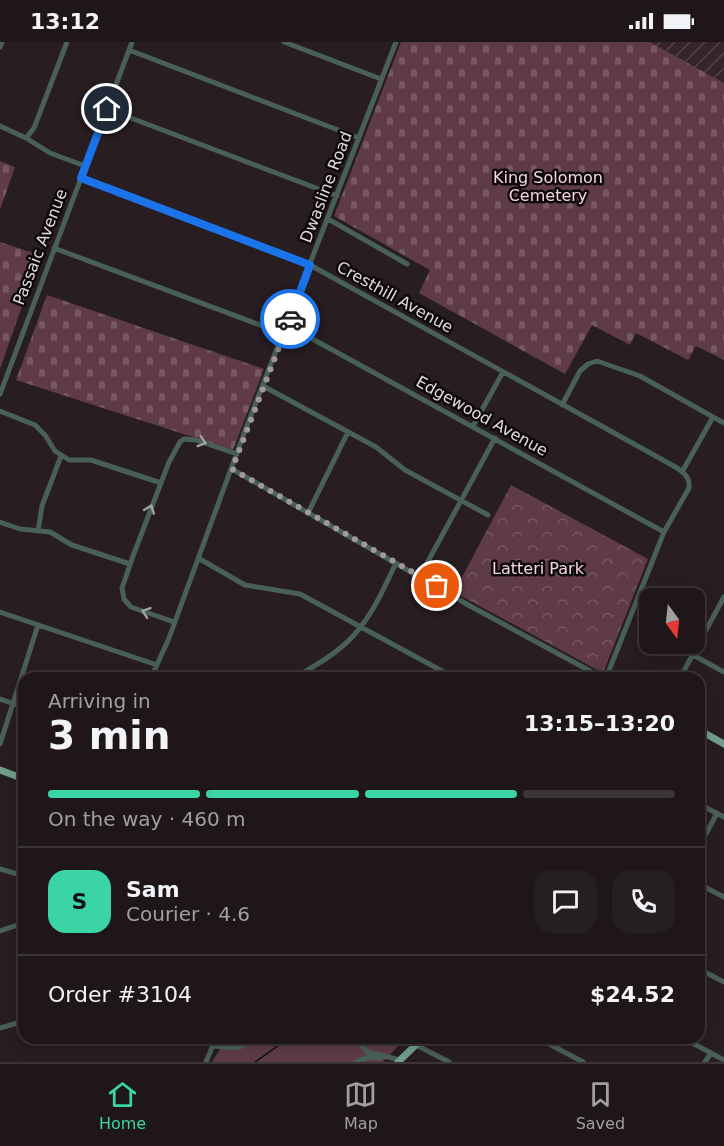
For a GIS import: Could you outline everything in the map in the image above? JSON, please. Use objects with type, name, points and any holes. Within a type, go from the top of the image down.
[{"type":"main road","points":[[705,733],[724,744]]},
{"type":"main road","points":[[0,770],[18,777]]},
{"type":"main road","points":[[399,1061],[416,1045]]},
{"type":"street","points":[[0,47],[2,42]]},
{"type":"street","points":[[26,138],[33,128],[67,42]]},
{"type":"street","name":"Passaic Avenue","points":[[0,394],[3,376],[132,42]]},
{"type":"street","points":[[284,42],[381,79]]},
{"type":"street","name":"Dwasline Road","points":[[154,672],[396,42]]},
{"type":"street","points":[[129,50],[359,138]]},
{"type":"street","points":[[107,109],[337,196]]},
{"type":"street","points":[[0,126],[50,153],[85,166]]},
{"type":"street","name":"Cresthill Avenue","points":[[81,178],[310,265],[682,472]]},
{"type":"street","points":[[328,219],[407,264]]},
{"type":"street","points":[[54,248],[284,334]]},
{"type":"street","name":"Edgewood Avenue","points":[[287,325],[664,532]]},
{"type":"street","points":[[562,405],[580,371],[588,364],[597,362],[640,376],[724,423]]},
{"type":"street","points":[[473,426],[503,372]]},
{"type":"street","points":[[263,386],[376,447],[405,470],[488,515]]},
{"type":"street","points":[[0,411],[35,425],[61,456],[74,461],[98,461],[160,483]]},
{"type":"street","points":[[607,672],[664,532],[689,488],[690,481],[682,472],[713,417]]},
{"type":"street","points":[[308,513],[348,432]]},
{"type":"street","points":[[420,576],[495,438]]},
{"type":"street","points":[[174,622],[131,607],[123,597],[122,588],[160,483],[172,453],[180,442],[190,439],[237,454]]},
{"type":"street","points":[[38,531],[42,506],[61,456]]},
{"type":"street","points":[[232,469],[594,672]]},
{"type":"street","points":[[0,522],[20,529],[50,532],[72,544],[130,564]]},
{"type":"street","points":[[198,558],[245,585],[300,594],[444,672]]},
{"type":"street","points":[[305,672],[341,647],[360,628],[373,610],[396,563]]},
{"type":"street","points":[[683,672],[723,599]]},
{"type":"street","points":[[0,612],[157,665]]},
{"type":"street","points":[[23,672],[38,625]]},
{"type":"street","points":[[693,655],[724,672]]},
{"type":"street","points":[[0,744],[18,687]]},
{"type":"street","points":[[0,699],[18,705]]},
{"type":"street","points":[[705,807],[724,817]]},
{"type":"street","points":[[705,836],[717,813]]},
{"type":"street","points":[[0,869],[18,874]]},
{"type":"street","points":[[705,887],[724,897]]},
{"type":"street","points":[[0,931],[18,925]]},
{"type":"street","points":[[705,972],[724,982]]},
{"type":"street","points":[[0,1028],[18,1023]]},
{"type":"street","points":[[206,1062],[213,1046],[237,1048],[247,1044]]},
{"type":"street","points":[[359,1044],[368,1052],[399,1061]]},
{"type":"street","points":[[549,1044],[583,1062]]},
{"type":"street","points":[[694,1044],[724,1060]]},
{"type":"street","points":[[416,1045],[449,1062]]},
{"type":"street","points":[[705,1062],[711,1053]]},
{"type":"street","points":[[356,1062],[368,1057],[399,1061]]},
{"type":"shaded area","points":[[650,42],[724,42],[724,83]]},
{"type":"green space","name":"King Solomon Cemetery","points":[[401,42],[650,42],[724,83],[724,360],[696,346],[688,360],[636,333],[630,345],[592,325],[565,374],[419,293],[430,270],[334,216]]},
{"type":"green space","points":[[0,161],[15,167],[0,210]]},
{"type":"green space","points":[[0,242],[40,255],[0,369]]},
{"type":"green space","points":[[47,295],[264,369],[233,450],[16,380]]},
{"type":"green space","name":"Latteri Park","points":[[511,485],[648,559],[603,672],[454,592]]},
{"type":"green space","points":[[244,1044],[394,1044],[398,1046],[383,1062],[212,1062],[220,1049],[240,1047]]},
{"type":"waterway","points":[[255,1062],[280,1044]]},
{"type":"way so far","points":[[290,319],[232,469],[437,586]]},
{"type":"route","points":[[107,109],[81,178],[310,265],[290,319]]}]
